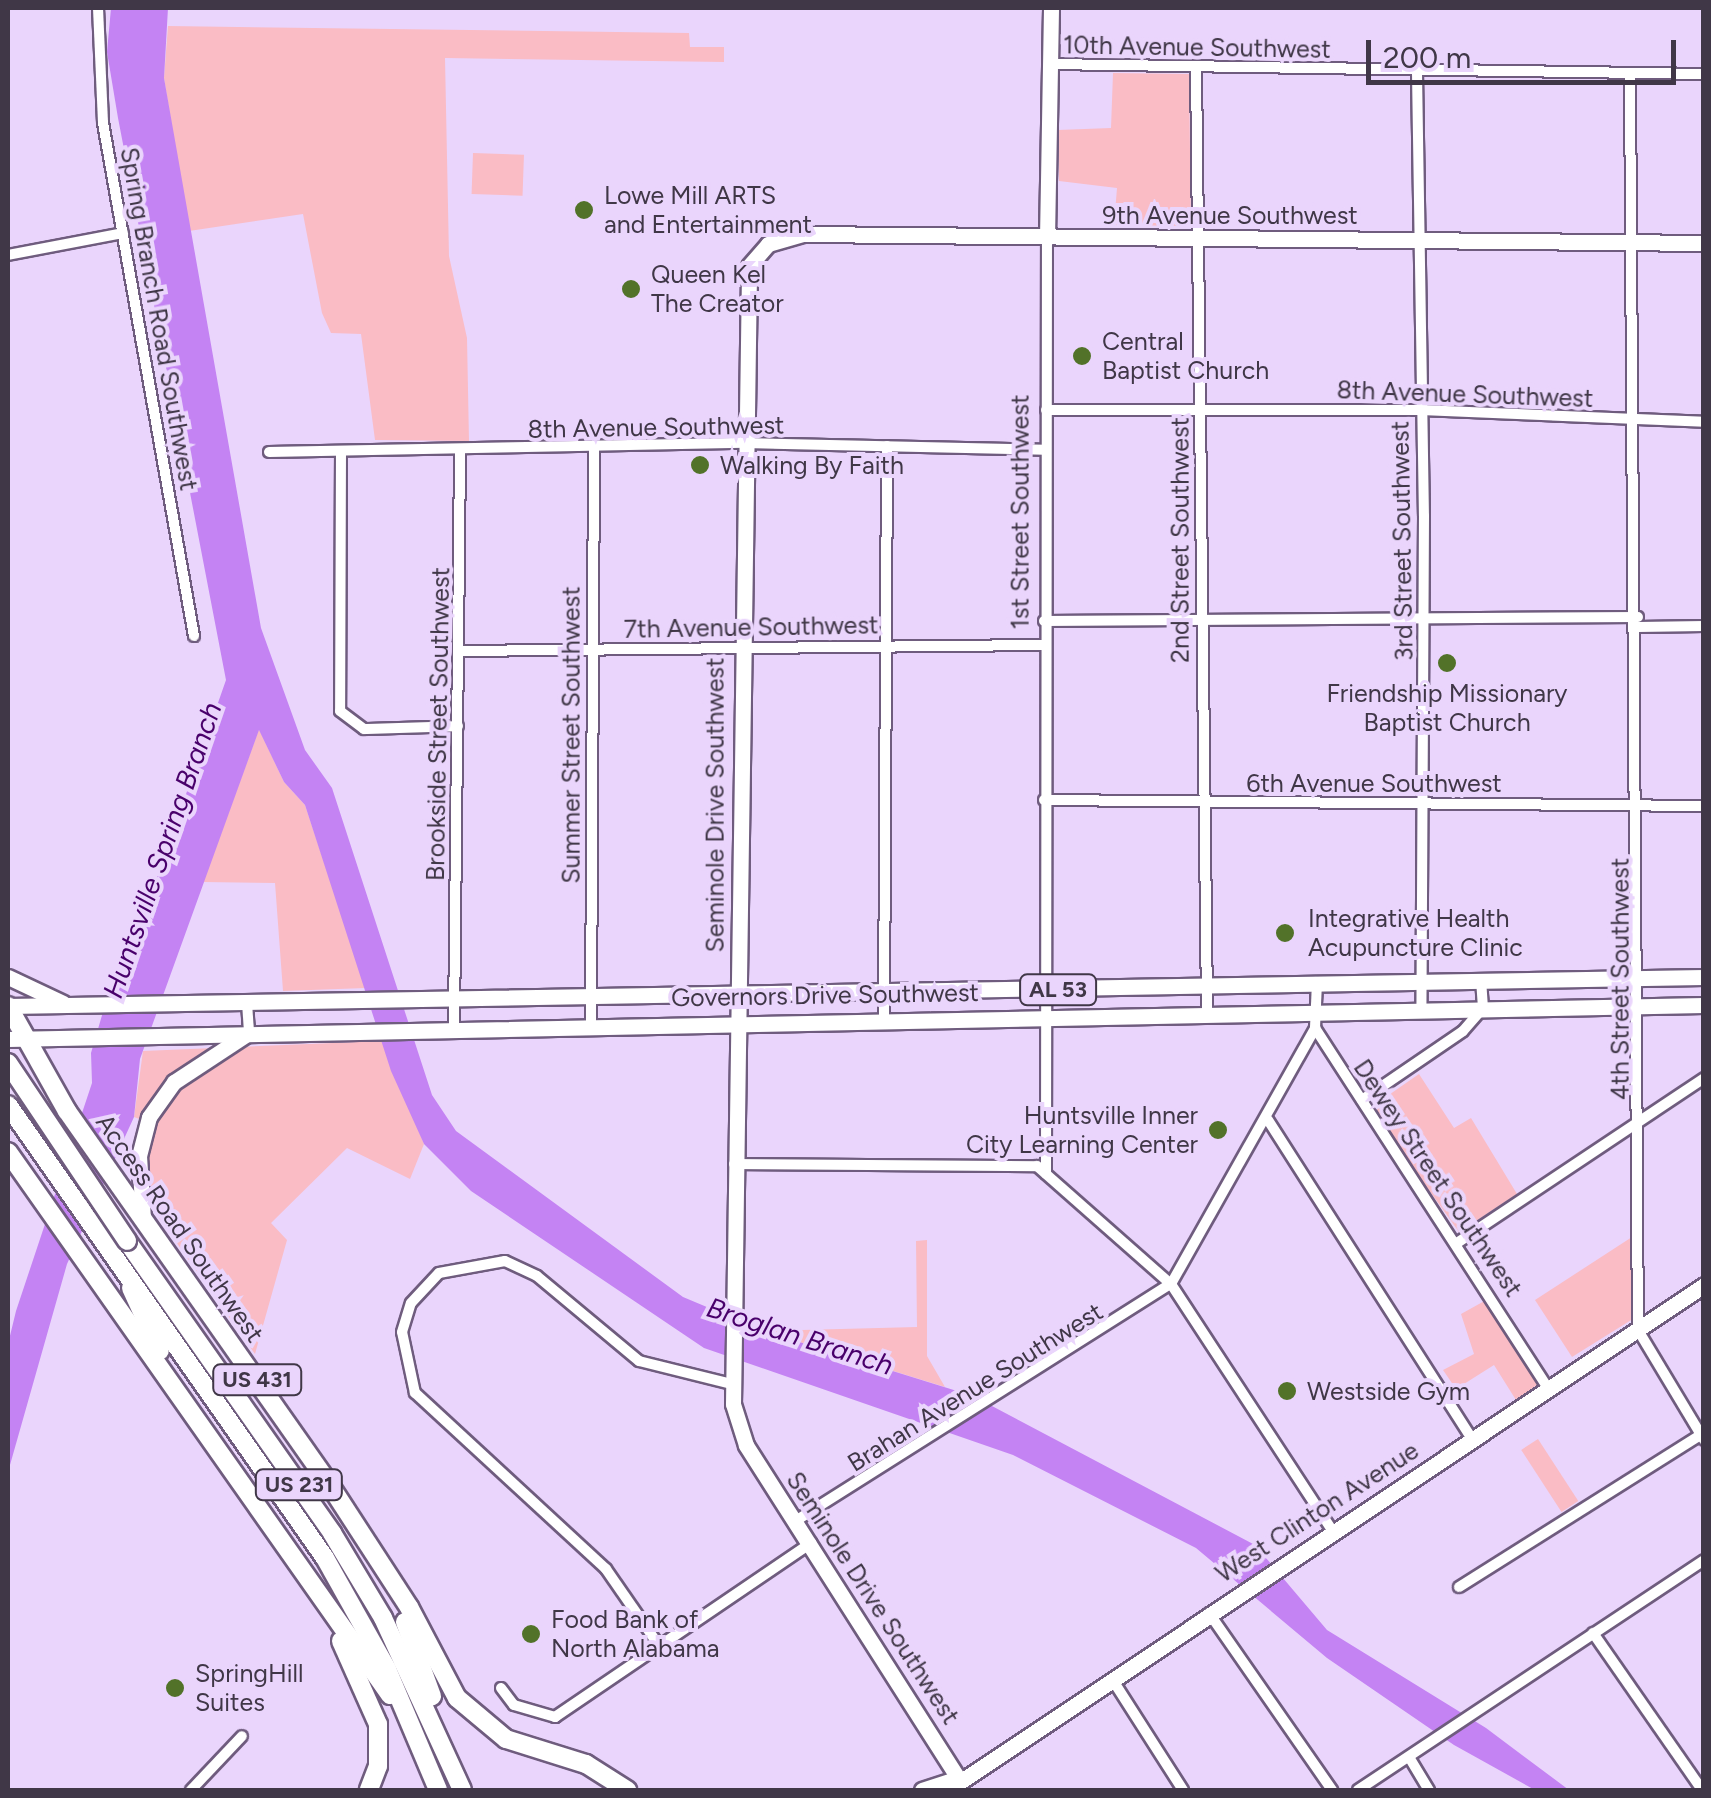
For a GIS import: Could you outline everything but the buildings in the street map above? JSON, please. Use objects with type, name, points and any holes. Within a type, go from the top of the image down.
[{"type":"highway","name":"Access Road Southwest","points":[[8,1006],[16,1039],[387,1573]]},
{"type":"highway","name":"US 231","points":[[8,1064],[119,1251],[324,1558],[414,1728],[438,1790]]},
{"type":"highway","points":[[8,1072],[27,1071],[52,1086]]},
{"type":"highway","name":"US 231","points":[[8,1105],[332,1533],[446,1745],[462,1790]]},
{"type":"highway","name":"US 431","points":[[8,1152],[414,1728]]},
{"type":"highway","points":[[119,1251],[184,1398]]},
{"type":"highway","points":[[387,1573],[450,1687],[476,1718],[517,1744],[586,1764],[627,1790]]},
{"type":"highway","name":"US 431","points":[[387,1573],[446,1745]]},
{"type":"highway","points":[[319,1596],[378,1724],[378,1766],[369,1790]]},
{"type":"street","name":"Spring Branch Road Southwest","points":[[98,8],[98,78],[194,636]]},
{"type":"street","name":"1st Street Southwest","points":[[1046,1174],[1044,621],[1051,8]]},
{"type":"street","name":"10th Avenue Southwest","points":[[1049,64],[1417,73],[1704,74]]},
{"type":"street","name":"2nd Street Southwest","points":[[1196,67],[1202,802],[1208,1013]]},
{"type":"street","name":"3rd Street Southwest","points":[[1417,73],[1424,620],[1421,1009]]},
{"type":"street","name":"4th Street Southwest","points":[[1630,73],[1640,806],[1638,1330]]},
{"type":"street","points":[[8,255],[123,233]]},
{"type":"street","name":"9th Avenue Southwest","points":[[758,250],[804,234],[1704,243]]},
{"type":"street","name":"Seminole Drive Southwest","points":[[758,250],[747,284],[732,1384],[746,1445],[811,1543],[953,1784]]},
{"type":"street","name":"8th Avenue Southwest","points":[[1046,410],[1421,410],[1704,422]]},
{"type":"street","name":"8th Avenue Southwest","points":[[268,452],[745,444],[1045,450]]},
{"type":"street","points":[[884,1019],[886,446]]},
{"type":"street","name":"Summer Street Southwest","points":[[591,1023],[594,447]]},
{"type":"street","points":[[341,450],[340,711],[364,728],[458,726]]},
{"type":"street","name":"Brookside Street Southwest","points":[[454,1026],[460,450]]},
{"type":"street","points":[[1044,621],[1424,620],[1704,626]]},
{"type":"street","name":"7th Avenue Southwest","points":[[459,651],[1044,645]]},
{"type":"street","name":"6th Avenue Southwest","points":[[1044,800],[1704,806]]},
{"type":"street","name":"Governors Drive Southwest","points":[[8,1006],[1704,977]]},
{"type":"street","points":[[8,978],[71,1006]]},
{"type":"street","points":[[1362,1100],[1463,1031],[1483,1008],[1481,980]]},
{"type":"street","points":[[1171,1284],[1268,1120],[1315,1028],[1317,982]]},
{"type":"street","points":[[143,1219],[139,1156],[149,1117],[174,1082],[249,1033],[248,1003]]},
{"type":"street","name":"Governors Drive Southwest","points":[[16,1039],[739,1020],[1704,1005]]},
{"type":"street","name":"Dewey Street Southwest","points":[[1315,1028],[1549,1390]]},
{"type":"street","points":[[1457,1243],[1704,1078]]},
{"type":"street","points":[[1268,1120],[1472,1439]]},
{"type":"street","points":[[734,1164],[992,1160],[1037,1166],[1171,1284],[1333,1532]]},
{"type":"street","points":[[660,1647],[606,1568],[415,1394],[402,1332],[412,1303],[438,1273],[505,1261],[537,1276],[638,1361],[732,1384]]},
{"type":"street","name":"Brahan Avenue Southwest","points":[[796,1520],[990,1402],[1171,1284]]},
{"type":"street","name":"West Clinton Avenue","points":[[922,1790],[953,1784],[1704,1285]]},
{"type":"street","points":[[1459,1587],[1702,1438],[1638,1330]]},
{"type":"street","points":[[501,1688],[514,1705],[555,1717],[811,1543]]},
{"type":"street","points":[[1358,1790],[1704,1560]]},
{"type":"street","points":[[1209,1613],[1332,1790]]},
{"type":"street","points":[[1593,1633],[1702,1790]]},
{"type":"street","points":[[1112,1679],[1183,1790]]},
{"type":"street","points":[[192,1790],[242,1736]]},
{"type":"street","points":[[1408,1757],[1429,1790]]},
{"type":"shaded area","points":[[111,8],[168,8],[164,78],[261,628],[305,750],[332,788],[432,1095],[456,1131],[683,1297],[764,1331],[973,1396],[1255,1545],[1327,1630],[1486,1728],[1569,1790],[1535,1790],[1454,1745],[1327,1658],[1196,1548],[1013,1455],[704,1348],[471,1191],[424,1144],[391,1071],[305,805],[284,782],[259,730],[140,1059],[134,1117],[67,1264],[8,1472],[8,1344],[16,1311],[92,1083],[91,1053],[112,981],[123,974],[226,680],[118,118],[107,52]]},
{"type":"shaded area","points":[[168,26],[689,33],[690,47],[724,47],[724,62],[445,58],[449,256],[467,338],[469,441],[375,440],[361,334],[331,333],[322,313],[303,214],[189,231],[164,78]]},
{"type":"shaded area","points":[[1113,73],[1189,74],[1191,226],[1114,225],[1117,188],[1059,181],[1058,130],[1111,128]]},
{"type":"shaded area","points":[[473,153],[524,155],[523,196],[472,194]]},
{"type":"shaded area","points":[[259,729],[284,782],[305,805],[366,988],[283,991],[275,883],[203,882]]},
{"type":"shaded area","points":[[382,1041],[424,1144],[410,1179],[347,1148],[271,1223],[287,1240],[255,1354],[129,1175],[142,1120],[134,1117],[143,1051]]},
{"type":"shaded area","points":[[1419,1074],[1454,1128],[1471,1118],[1517,1194],[1459,1232],[1370,1108]]},
{"type":"shaded area","points":[[1632,1237],[1636,1317],[1572,1357],[1535,1300]]},
{"type":"shaded area","points":[[927,1240],[927,1356],[945,1387],[764,1331],[917,1327],[916,1241]]},
{"type":"shaded area","points":[[1488,1299],[1544,1380],[1516,1400],[1494,1365],[1456,1389],[1443,1370],[1474,1354],[1461,1314]]},
{"type":"shaded area","points":[[1538,1439],[1578,1501],[1562,1512],[1521,1450]]},
{"type":"place","name":"Lowe Mill ARTS and Entertainment","points":[[584,210]]},
{"type":"place","name":"Queen Kel The Creator","points":[[631,289]]},
{"type":"place","name":"Central Baptist Church","points":[[1082,356]]},
{"type":"place","name":"Walking By Faith","points":[[700,465]]},
{"type":"place","name":"Friendship Missionary Baptist Church","points":[[1447,663]]},
{"type":"place","name":"Integrative Health Acupuncture Clinic","points":[[1285,933]]},
{"type":"place","name":"Huntsville Inner City Learning Center","points":[[1218,1130]]},
{"type":"place","name":"Westside Gym","points":[[1287,1391]]},
{"type":"place","name":"Food Bank of North Alabama","points":[[531,1634]]},
{"type":"place","name":"SpringHill Suites","points":[[175,1688]]},
{"type":"water label","name":"Huntsville Spring Branch","points":[[162,850]]},
{"type":"water label","name":"Broglan Branch","points":[[800,1336]]}]
